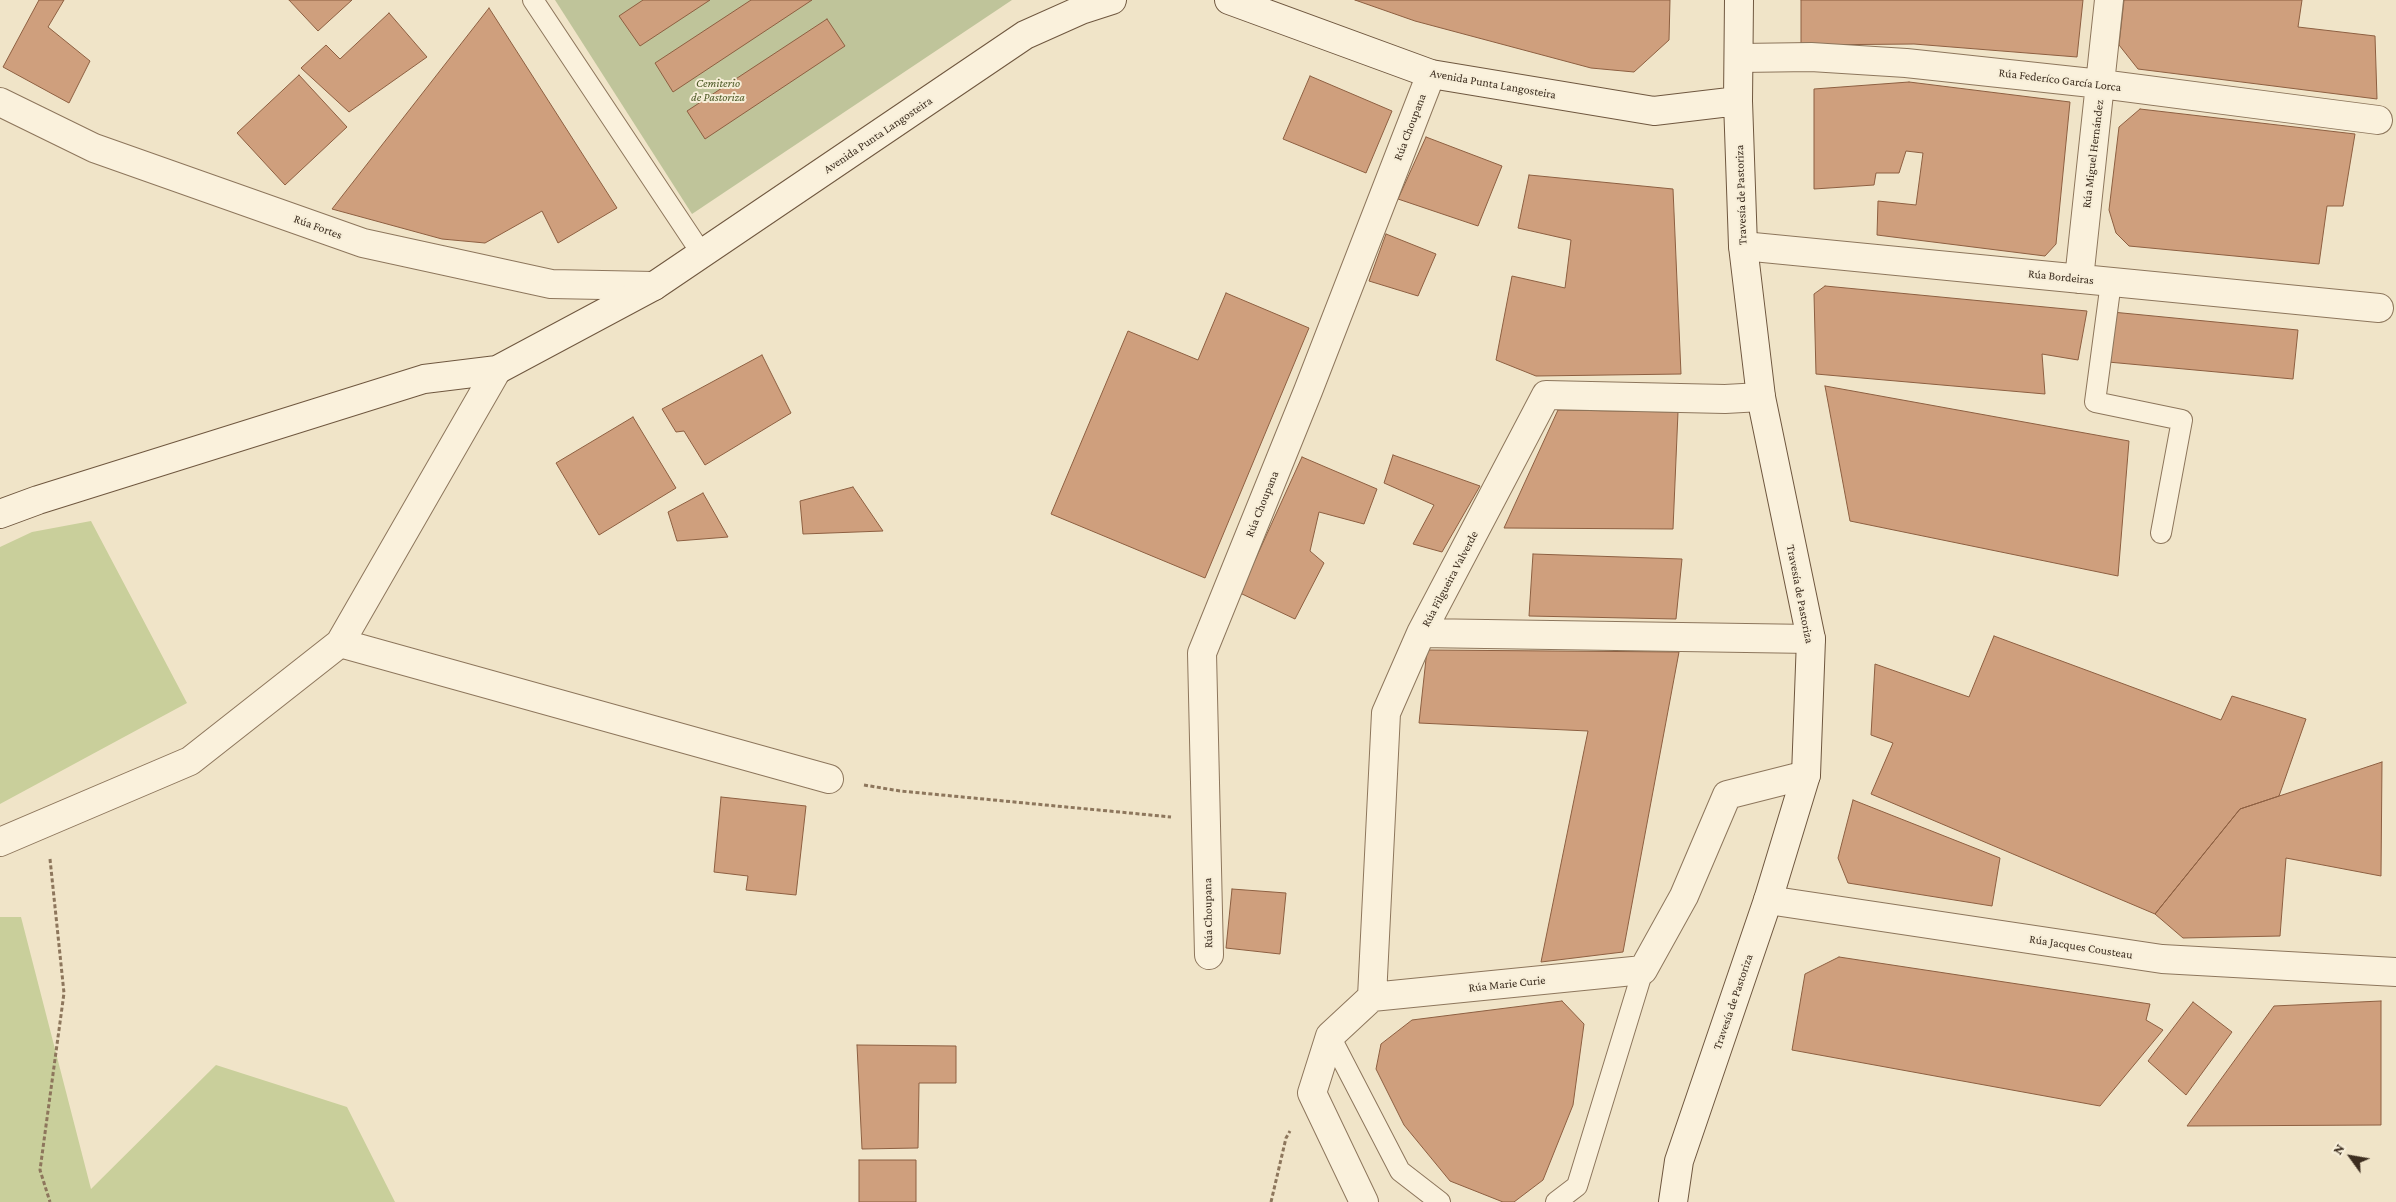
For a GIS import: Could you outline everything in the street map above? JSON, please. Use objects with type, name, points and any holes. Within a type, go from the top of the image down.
[{"type":"street","name":"Avenida Punta Langosteira","points":[[497,370],[654,286],[1026,35],[1082,10],[1112,0]]},
{"type":"street","name":"Avenida Punta Langosteira","points":[[1229,0],[1431,74],[1654,111],[1738,101]]},
{"type":"street","name":"Travesía de Pastoriza","points":[[1673,1202],[1679,1161],[1768,900],[1806,775],[1811,639],[1761,397],[1743,246],[1738,101],[1740,58],[1739,0]]},
{"type":"street","name":"Rúa Miguel Hernández","points":[[2079,278],[2101,84],[2108,0]]},
{"type":"street","name":"Rúa Federíco García Lorca","points":[[1740,58],[1810,57],[1906,63],[2101,84],[2378,120]]},
{"type":"street","name":"Rúa Choupana","points":[[1209,955],[1202,653],[1308,391],[1431,74]]},
{"type":"street","name":"Rúa Fortes","points":[[0,102],[94,148],[362,243],[551,284],[654,286]]},
{"type":"street","name":"Rúa Bordeiras","points":[[1743,246],[2379,308]]},
{"type":"street","points":[[0,514],[38,500],[424,379],[497,370]]},
{"type":"street","points":[[0,842],[190,761],[340,644],[497,370]]},
{"type":"street","name":"Rúa Filgueira Valverde","points":[[1761,397],[1725,399],[1546,395],[1421,633],[1811,639]]},
{"type":"street","points":[[1364,1202],[1312,1093],[1330,1036],[1372,997],[1386,713],[1421,633]]},
{"type":"street","points":[[340,644],[829,779]]},
{"type":"street","points":[[1643,970],[1684,896],[1727,795],[1806,775]]},
{"type":"street","name":"Rúa Jacques Cousteau","points":[[1768,900],[2162,959],[2396,972]]},
{"type":"street","name":"Rúa Marie Curie","points":[[1372,997],[1643,970]]},
{"type":"lane","points":[[533,0],[702,254]]},
{"type":"lane","points":[[2112,282],[2095,402],[2182,420],[2160,533]]},
{"type":"lane","points":[[1556,1202],[1577,1186],[1643,970]]},
{"type":"lane","points":[[1330,1036],[1400,1171],[1440,1202]]},
{"type":"path","points":[[829,779],[900,791],[1206,820]]},
{"type":"path","points":[[48,821],[51,884],[64,992],[40,1170],[50,1202]]},
{"type":"path","points":[[1271,1202],[1286,1138],[1312,1093]]},
{"type":"green space","name":"Cemiterio de Pastoriza","points":[[555,0],[1012,0],[692,214]]},
{"type":"green space","points":[[91,521],[187,703],[0,804],[0,547],[32,532]]},
{"type":"green space","points":[[0,917],[21,917],[91,1189],[216,1065],[347,1107],[395,1202],[0,1202]]},
{"type":"building","points":[[39,0],[64,0],[48,27],[90,61],[69,103],[3,67]]},
{"type":"building","points":[[289,0],[352,0],[318,31]]},
{"type":"building","points":[[643,0],[710,0],[640,46],[619,16]]},
{"type":"building","points":[[751,0],[812,0],[673,92],[655,63]]},
{"type":"building","points":[[1355,0],[1670,0],[1669,40],[1634,72],[1591,68],[1415,21]]},
{"type":"building","points":[[1801,0],[2083,0],[2077,57],[1914,44],[1801,45]]},
{"type":"building","points":[[2124,0],[2302,0],[2298,27],[2375,36],[2377,99],[2138,69],[2119,45]]},
{"type":"building","points":[[489,8],[617,208],[558,243],[542,211],[485,243],[442,239],[332,209]]},
{"type":"building","points":[[389,13],[427,57],[349,112],[301,68],[326,45],[340,59]]},
{"type":"building","points":[[827,19],[845,46],[705,139],[687,111]]},
{"type":"building","points":[[299,75],[347,127],[285,185],[237,133]]},
{"type":"building","points":[[1310,76],[1392,111],[1366,173],[1283,139]]},
{"type":"building","points":[[1909,82],[2070,102],[2056,244],[2045,256],[1877,235],[1878,201],[1916,205],[1923,153],[1906,151],[1899,173],[1876,173],[1874,185],[1814,189],[1814,89]]},
{"type":"building","points":[[2140,109],[2355,134],[2343,206],[2327,206],[2319,264],[2129,246],[2116,233],[2109,210],[2119,127]]},
{"type":"building","points":[[1426,137],[1502,166],[1478,226],[1398,199]]},
{"type":"building","points":[[1529,175],[1673,189],[1681,374],[1536,376],[1496,360],[1512,276],[1565,288],[1571,240],[1518,228]]},
{"type":"building","points":[[1386,234],[1436,254],[1418,296],[1369,281]]},
{"type":"building","points":[[1825,286],[2087,311],[2078,360],[2042,354],[2045,394],[1816,374],[1814,294]]},
{"type":"building","points":[[1226,293],[1309,328],[1205,578],[1051,514],[1128,331],[1198,360]]},
{"type":"building","points":[[2112,312],[2298,330],[2293,379],[2108,362]]},
{"type":"building","points":[[762,355],[791,413],[705,465],[684,431],[676,432],[662,409]]},
{"type":"building","points":[[1825,386],[2129,441],[2118,576],[1850,521]]},
{"type":"building","points":[[1558,410],[1678,412],[1673,529],[1504,528]]},
{"type":"building","points":[[633,417],[676,488],[599,535],[556,463]]},
{"type":"building","points":[[1393,455],[1480,486],[1442,552],[1413,544],[1434,505],[1384,483]]},
{"type":"building","points":[[1302,457],[1377,489],[1364,524],[1319,512],[1310,551],[1324,563],[1295,619],[1240,593]]},
{"type":"building","points":[[853,487],[883,531],[803,534],[800,501]]},
{"type":"building","points":[[703,493],[728,537],[677,541],[668,512]]},
{"type":"building","points":[[1533,554],[1682,559],[1676,619],[1529,616]]},
{"type":"building","points":[[1994,636],[2221,720],[2232,696],[2306,719],[2279,796],[2240,809],[2155,914],[1871,794],[1893,743],[1871,735],[1875,664],[1969,697]]},
{"type":"building","points":[[1427,650],[1679,652],[1623,952],[1541,962],[1588,731],[1419,723]]},
{"type":"building","points":[[2382,762],[2381,876],[2286,858],[2280,936],[2183,938],[2155,914],[2240,809]]},
{"type":"building","points":[[721,797],[806,806],[796,895],[746,890],[748,876],[714,872]]},
{"type":"building","points":[[1853,800],[2000,858],[1992,906],[1848,883],[1838,858]]},
{"type":"building","points":[[1232,889],[1286,893],[1280,954],[1226,948]]},
{"type":"building","points":[[1839,957],[2150,1004],[2146,1020],[2163,1030],[2100,1106],[1792,1050],[1805,974]]},
{"type":"building","points":[[1562,1001],[1584,1024],[1573,1105],[1543,1180],[1514,1202],[1503,1202],[1450,1181],[1404,1125],[1376,1069],[1381,1044],[1412,1020]]},
{"type":"building","points":[[2381,1001],[2381,1125],[2187,1126],[2274,1006]]},
{"type":"building","points":[[2193,1002],[2232,1032],[2186,1095],[2148,1061]]},
{"type":"building","points":[[857,1045],[956,1046],[956,1083],[919,1083],[918,1148],[862,1149]]},
{"type":"building","points":[[859,1160],[916,1160],[916,1202],[859,1202]]}]
